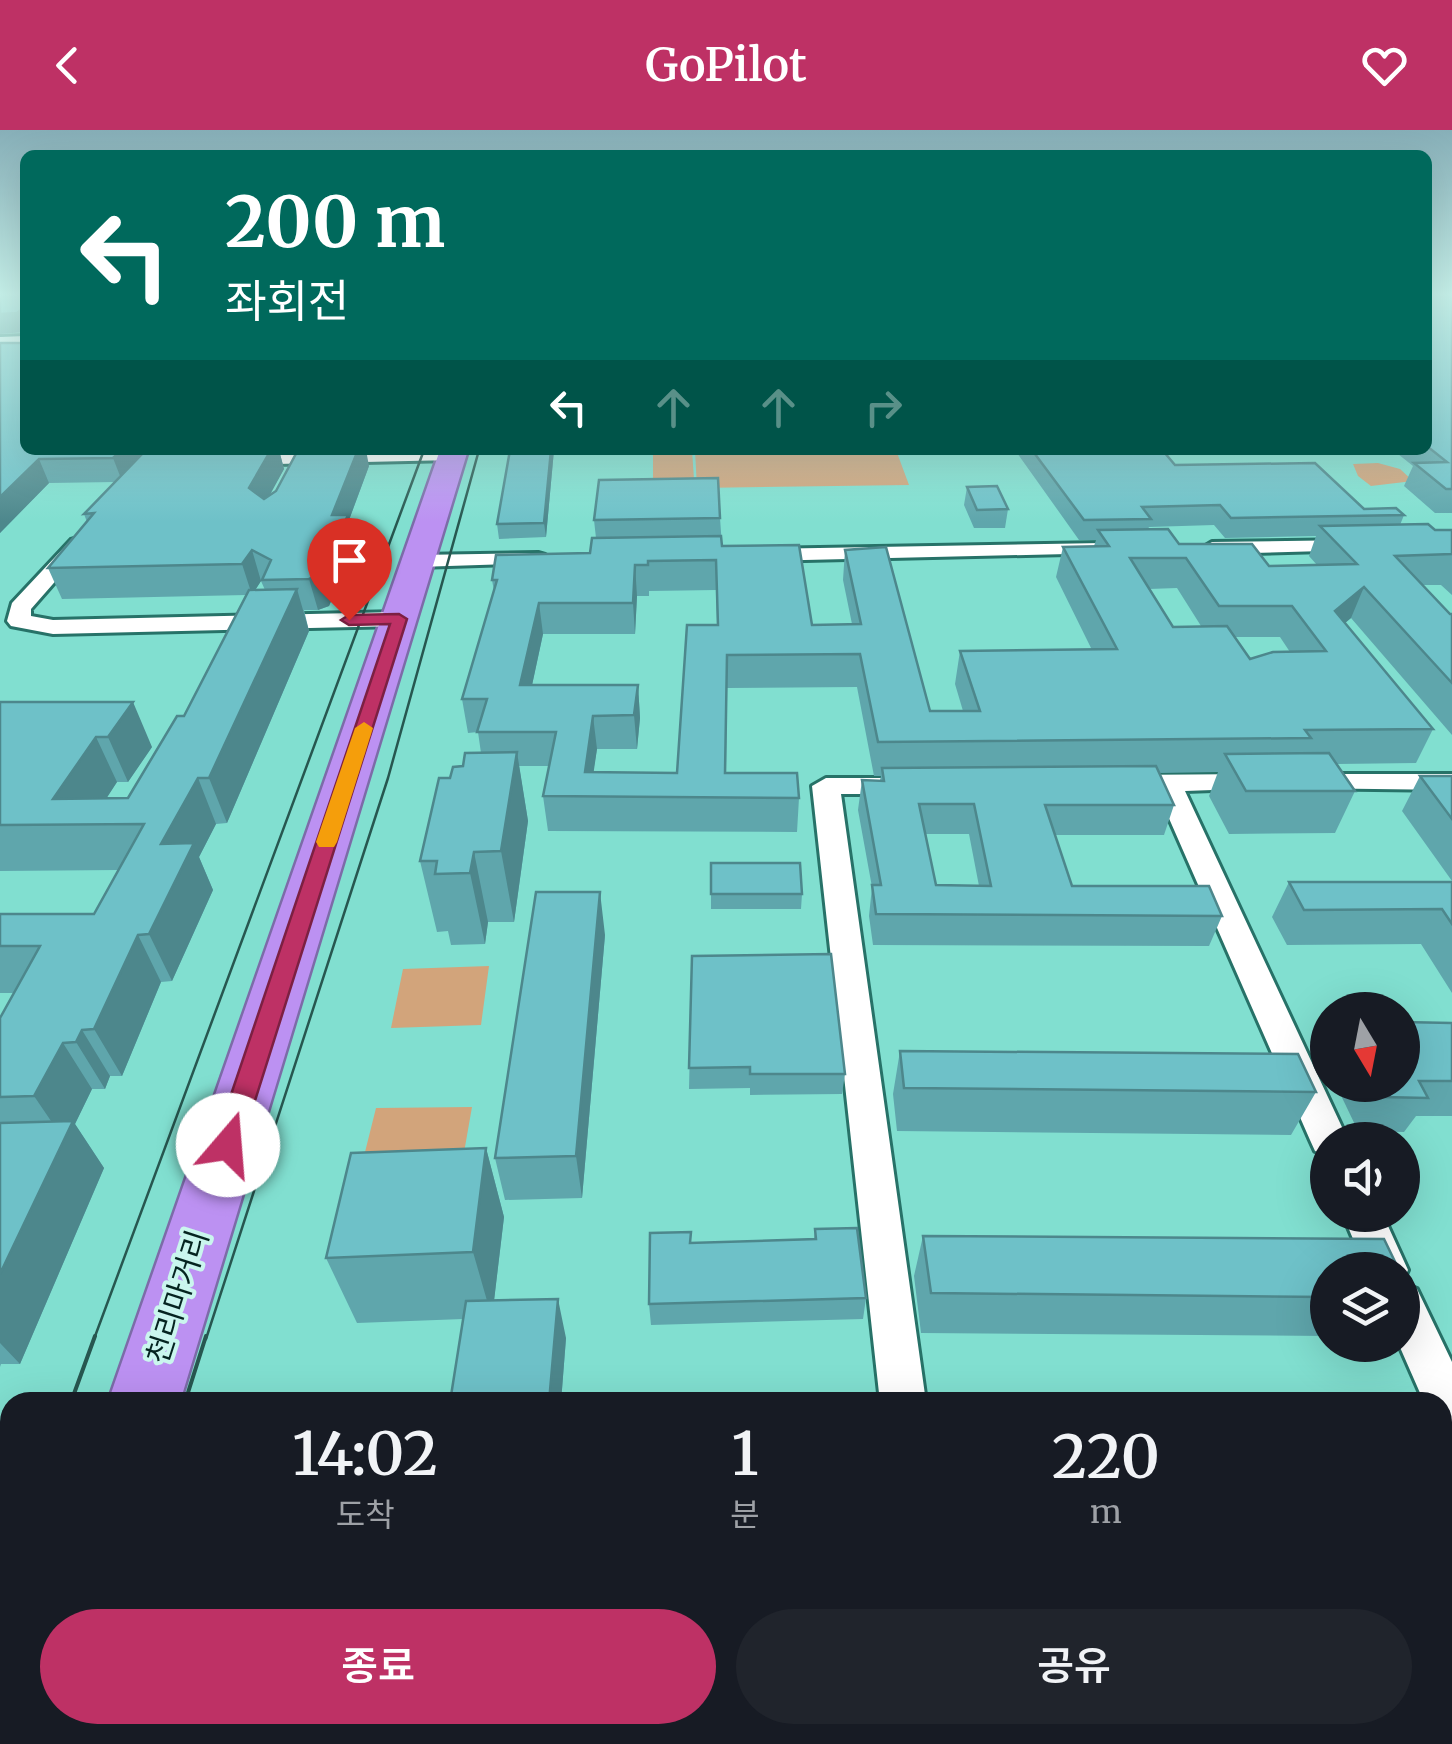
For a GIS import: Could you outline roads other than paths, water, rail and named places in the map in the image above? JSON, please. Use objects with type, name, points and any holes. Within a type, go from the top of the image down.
[{"type":"highway","name":"천리마거리","points":[[147,1392],[452,455]]},
{"type":"street","points":[[209,461],[298,466],[382,455]]},
{"type":"street","points":[[100,521],[20,608],[19,621],[53,627],[399,619]]},
{"type":"street","points":[[1186,548],[1380,545]]},
{"type":"street","points":[[725,556],[1128,549]]},
{"type":"street","points":[[418,561],[567,558]]},
{"type":"street","points":[[1091,784],[1452,782]]},
{"type":"street","points":[[1167,783],[1320,1122]]},
{"type":"street","points":[[903,1392],[826,786],[939,785]]},
{"type":"street","points":[[1420,1342],[1443,1392]]},
{"type":"tram line","points":[[94,1339],[422,455]]},
{"type":"tram line","points":[[206,1339],[388,778],[478,455]]},
{"type":"tram line","points":[[75,1392],[95,1336]]},
{"type":"tram line","points":[[188,1392],[206,1336]]}]
